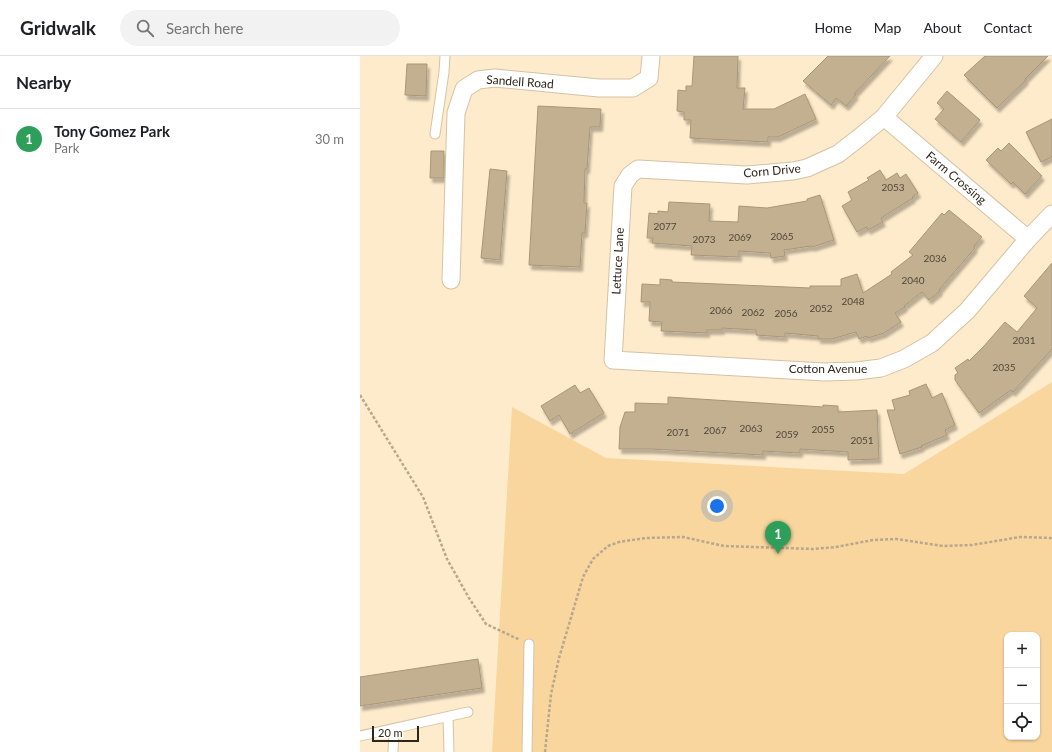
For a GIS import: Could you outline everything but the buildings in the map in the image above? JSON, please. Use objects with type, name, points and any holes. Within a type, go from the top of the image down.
[{"type":"street","name":"Sandell Road","points":[[451,280],[456,114],[464,89],[478,80],[495,78],[599,88],[633,88],[649,78],[651,56]]},
{"type":"street","name":"Corn Drive","points":[[638,168],[747,174],[793,171],[807,168],[838,154],[860,138],[884,117],[934,56]]},
{"type":"street","name":"Farm Crossing","points":[[884,117],[1028,239]]},
{"type":"street","name":"Lettuce Lane","points":[[613,360],[623,186],[630,175],[638,168]]},
{"type":"street","name":"Cotton Avenue","points":[[613,360],[825,372],[856,371],[881,368],[904,359],[932,343],[967,311],[1028,239],[1052,214]]},
{"type":"lane","points":[[435,134],[445,56]]},
{"type":"lane","points":[[527,752],[529,644]]},
{"type":"lane","points":[[360,736],[468,712]]},
{"type":"lane","points":[[448,717],[449,752]]},
{"type":"lane","points":[[393,752],[394,728]]},
{"type":"path","points":[[360,395],[423,497],[447,559],[469,598],[486,624],[529,644]]},
{"type":"path","points":[[545,752],[553,687],[559,658],[579,589],[583,576],[593,559],[608,546],[619,542],[646,538],[683,537],[724,546],[813,549],[836,547],[873,540],[896,539],[943,546],[972,545],[1020,537],[1052,538]]},
{"type":"shaded area","points":[[1052,382],[1052,752],[492,752],[512,407],[606,458],[904,474]]},
{"type":"place","name":"Tony Gomez Park","points":[[778,554]]}]
